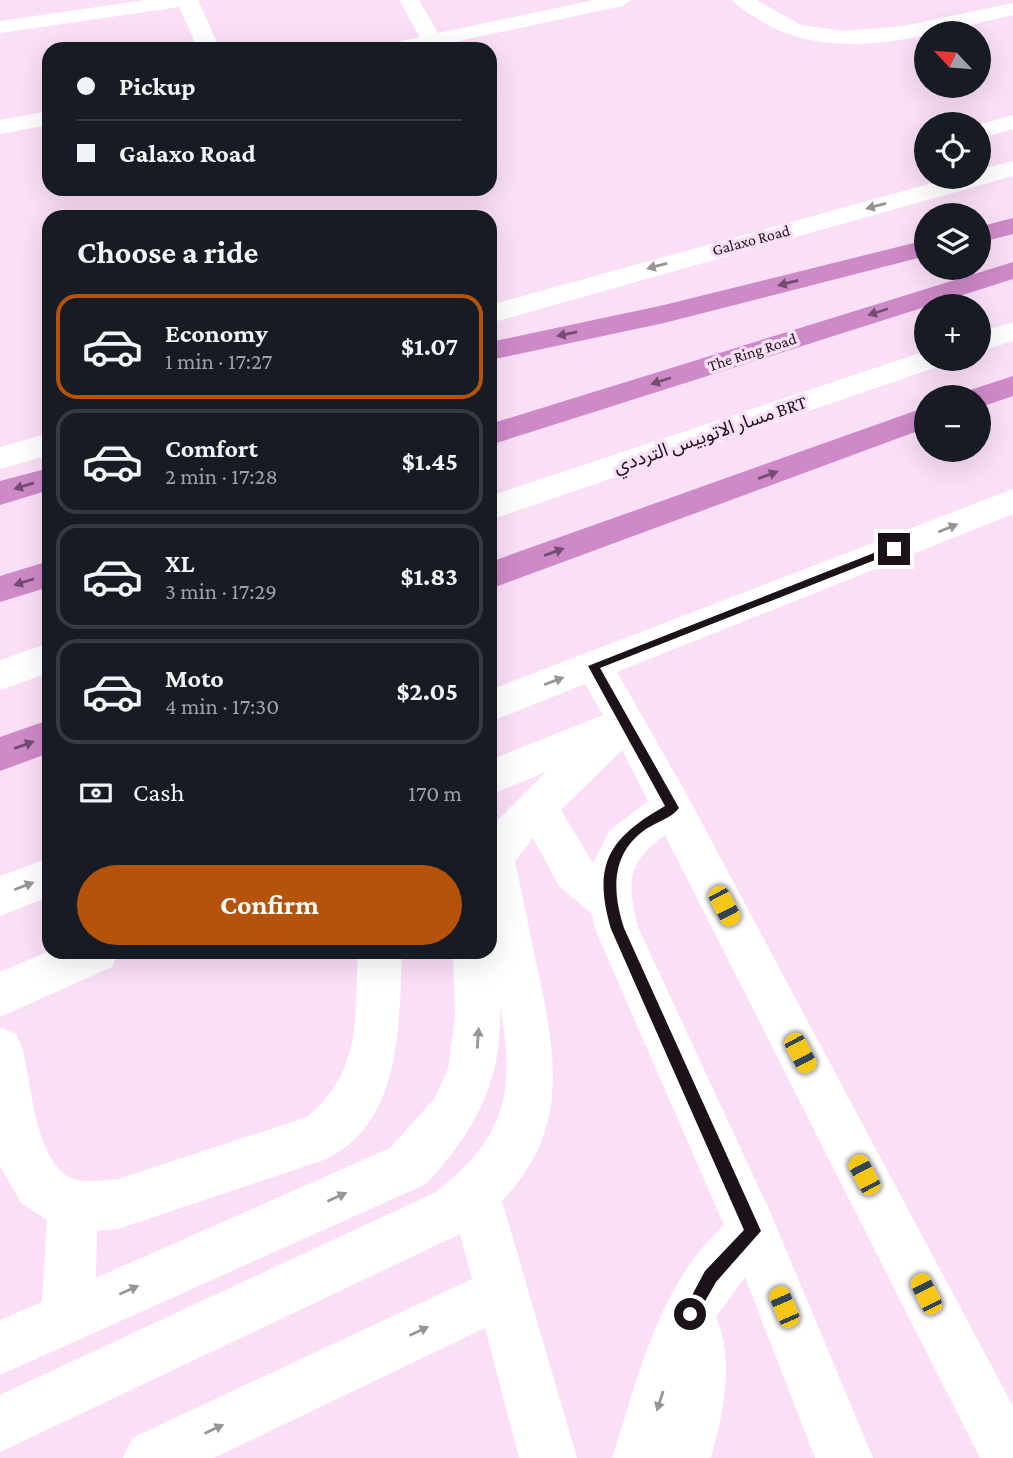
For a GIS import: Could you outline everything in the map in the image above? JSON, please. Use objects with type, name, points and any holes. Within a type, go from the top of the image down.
[{"type":"highway","points":[[991,232],[1013,226]]},
{"type":"highway","points":[[497,350],[664,314],[914,251]]},
{"type":"highway","name":"The Ring Road","points":[[497,433],[1013,270]]},
{"type":"highway","points":[[991,394],[1013,386]]},
{"type":"highway","points":[[497,573],[914,421]]},
{"type":"highway","points":[[0,494],[42,481]]},
{"type":"highway","points":[[0,589],[42,576]]},
{"type":"highway","points":[[0,754],[42,739]]},
{"type":"street","points":[[0,27],[129,4],[187,0],[206,42]]},
{"type":"street","points":[[408,0],[432,40]]},
{"type":"street","points":[[423,42],[622,0]]},
{"type":"street","points":[[742,0],[795,30],[841,38],[872,37],[1013,9]]},
{"type":"street","points":[[0,127],[42,119]]},
{"type":"street","points":[[991,128],[1013,122]]},
{"type":"street","name":"Galaxo Road","points":[[497,312],[1013,168]]},
{"type":"street","points":[[991,338],[1013,331]]},
{"type":"street","name":"مسار الاتوبيس الترددي BRT","points":[[497,506],[914,364]]},
{"type":"street","points":[[0,458],[42,446]]},
{"type":"street","points":[[497,703],[1013,501]]},
{"type":"street","points":[[0,675],[42,660]]},
{"type":"street","points":[[593,666],[627,721],[673,808],[1010,1458]]},
{"type":"street","points":[[497,775],[627,721]]},
{"type":"street","points":[[497,852],[511,832],[627,721]]},
{"type":"street","points":[[539,805],[568,867],[579,883],[609,901]]},
{"type":"street","points":[[673,808],[637,829],[619,849],[609,873],[609,901],[617,929],[753,1231],[844,1458]]},
{"type":"street","points":[[0,896],[42,880]]},
{"type":"street","points":[[0,1424],[454,1210],[475,1195],[507,1157],[522,1130],[530,1100],[533,1070],[530,1042],[497,883]]},
{"type":"street","points":[[0,995],[80,959]]},
{"type":"street","points":[[0,1050],[22,1159],[29,1175],[52,1198],[73,1205],[94,1208],[118,1204],[321,1137],[341,1123],[367,1083],[372,1063],[379,959]]},
{"type":"street","points":[[0,1348],[408,1166],[446,1125],[470,1078],[480,1028],[475,959]]},
{"type":"street","points":[[475,1195],[548,1458]]},
{"type":"street","points":[[68,1318],[73,1205]]},
{"type":"street","points":[[641,1458],[690,1314],[710,1277],[753,1231]]},
{"type":"street","points":[[152,1458],[502,1292]]},
{"type":"street","points":[[682,1458],[695,1405],[698,1378],[697,1348],[690,1314]]},
{"type":"route","points":[[690,1314],[710,1277],[753,1231],[617,929],[609,901],[609,873],[619,849],[637,829],[673,808],[627,721],[593,666],[894,549]]}]
